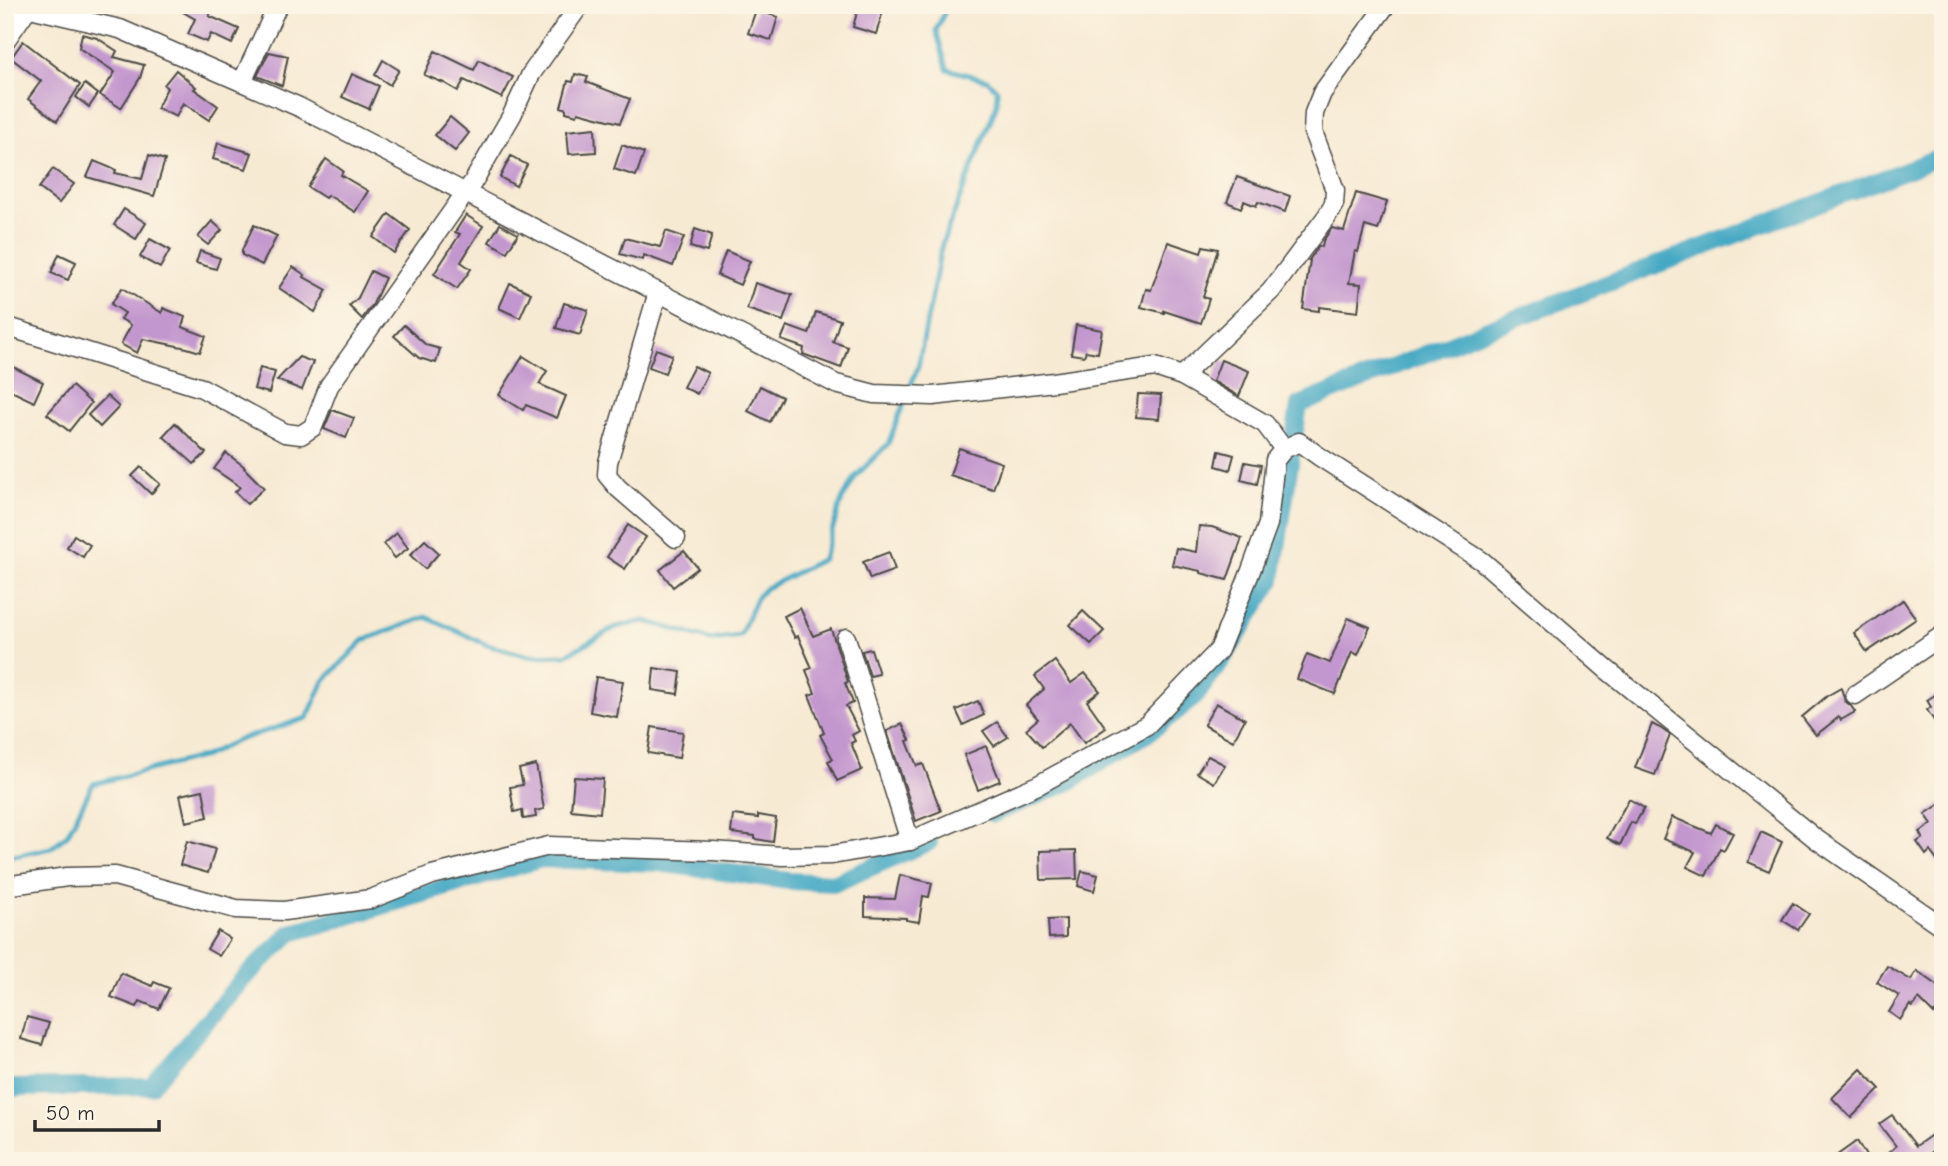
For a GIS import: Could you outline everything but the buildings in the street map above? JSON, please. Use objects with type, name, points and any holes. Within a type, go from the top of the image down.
[{"type":"street","points":[[242,82],[278,5]]},
{"type":"street","points":[[5,326],[202,388],[285,433],[301,435],[313,427],[329,386],[466,193],[512,115],[531,74],[580,5]]},
{"type":"street","points":[[1182,376],[1271,291],[1334,204],[1335,190],[1313,132],[1314,113],[1322,93],[1386,5]]},
{"type":"street","points":[[5,41],[25,6],[120,29],[299,107],[836,384],[874,394],[933,396],[1155,367],[1182,376],[1265,424],[1292,445],[1320,457],[1482,561],[1606,669],[1816,839],[1941,924]]},
{"type":"street","points":[[658,292],[608,462],[607,475],[618,488],[676,538]]},
{"type":"street","points":[[5,886],[67,877],[115,876],[236,909],[284,911],[371,899],[432,875],[549,846],[782,856],[832,855],[910,841],[1038,785],[1147,725],[1219,650],[1268,524],[1275,460],[1292,445]]},
{"type":"street","points":[[1855,695],[1943,635]]},
{"type":"street","points":[[846,638],[910,841]]},
{"type":"waterway","points":[[5,858],[51,848],[67,835],[93,784],[205,756],[238,740],[307,718],[324,681],[364,640],[426,617],[487,645],[529,656],[566,655],[616,627],[645,621],[711,640],[740,636],[756,598],[766,588],[823,559],[842,500],[856,476],[888,444],[918,367],[942,244],[997,104],[997,90],[987,80],[947,69],[936,30],[948,5]]},
{"type":"waterway","points":[[993,814],[1067,783],[1148,733],[1195,697],[1224,657],[1272,580],[1299,405],[1493,327],[1943,156]]},
{"type":"waterway","points":[[5,1088],[151,1086],[242,980],[291,933],[541,859],[659,863],[789,881],[835,883],[929,842]]}]
